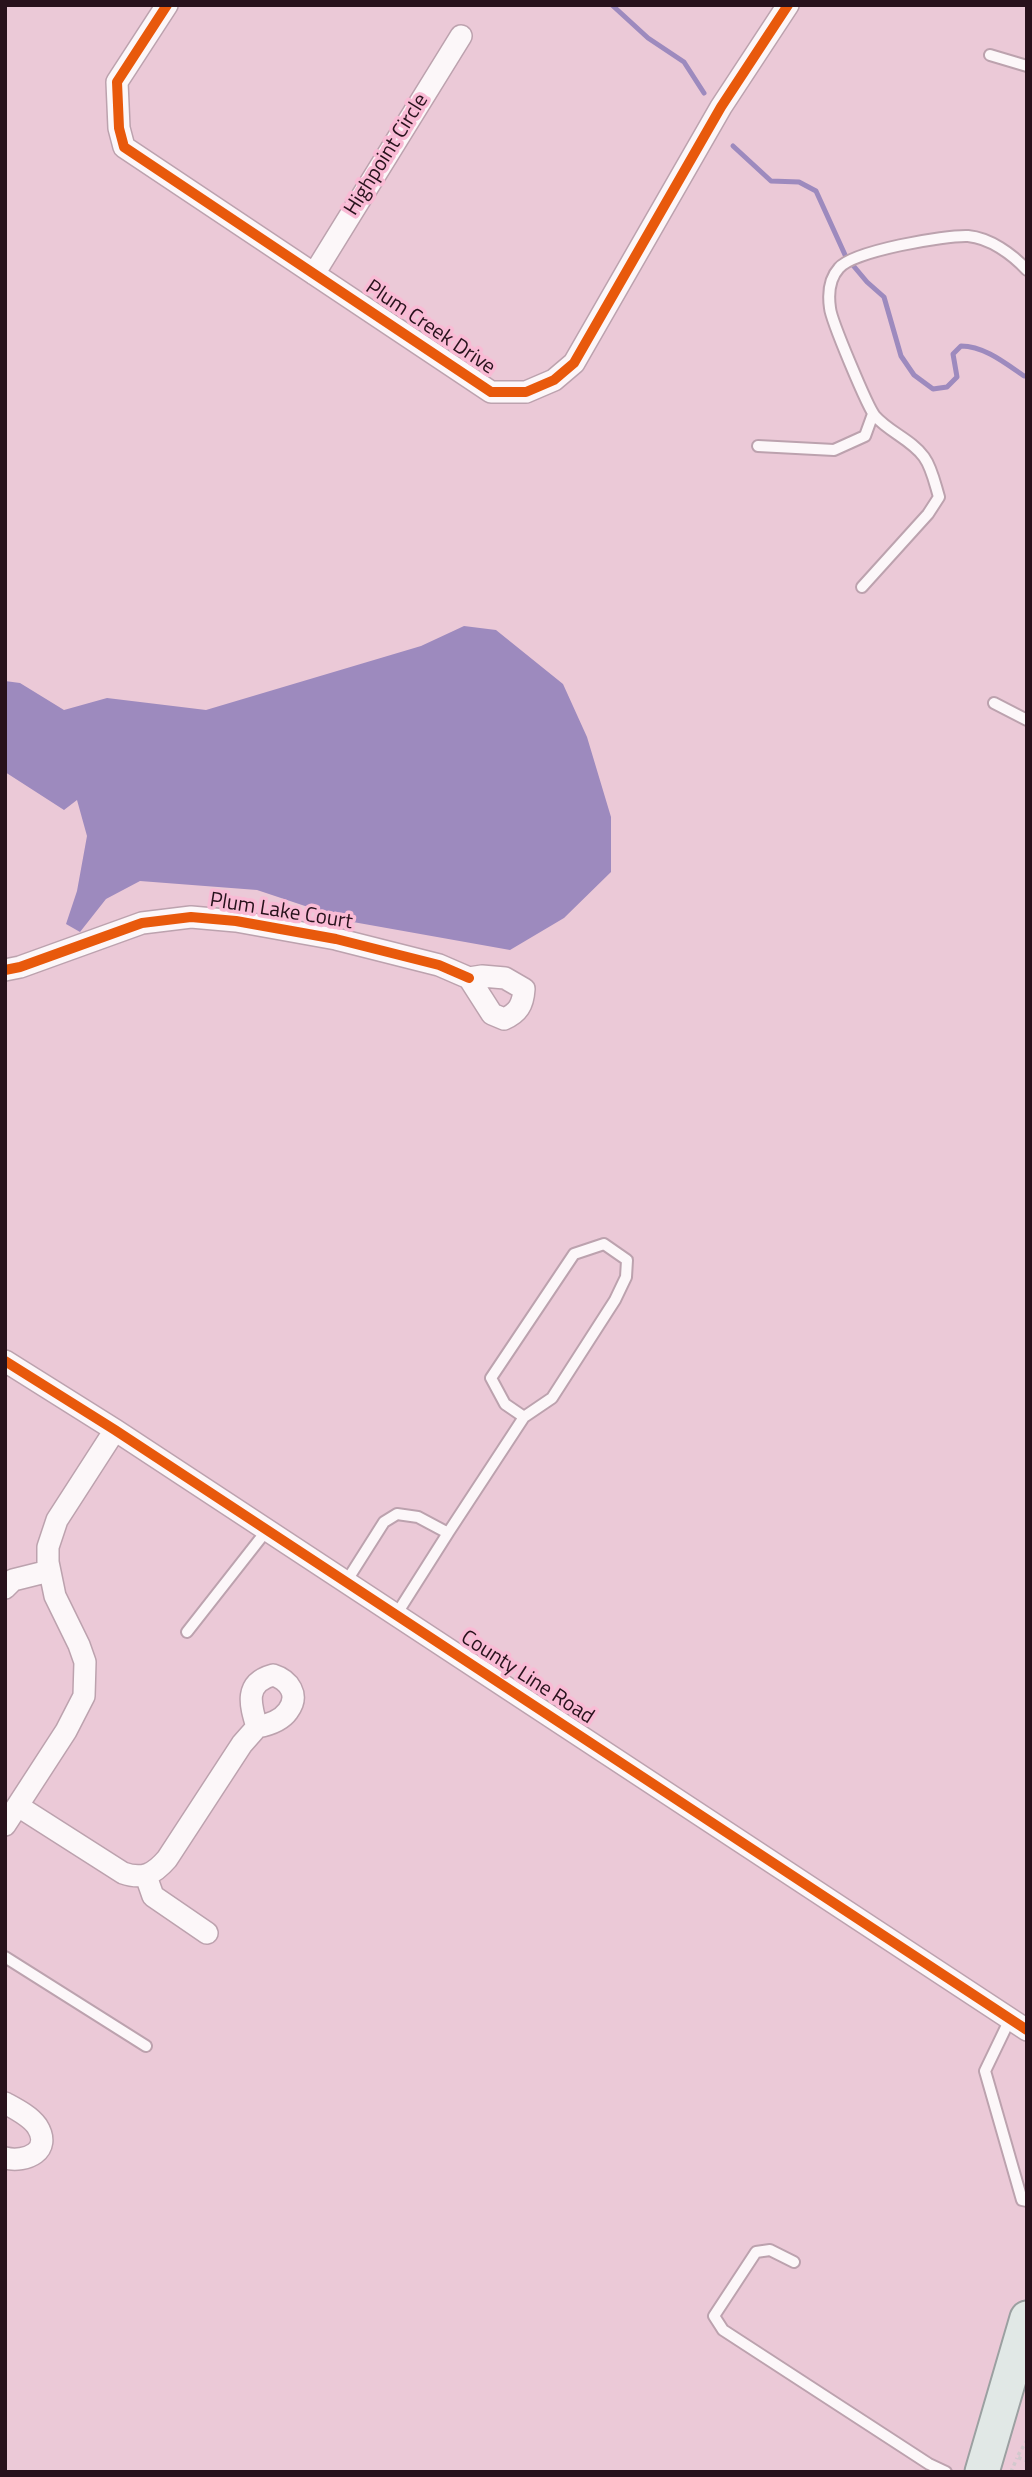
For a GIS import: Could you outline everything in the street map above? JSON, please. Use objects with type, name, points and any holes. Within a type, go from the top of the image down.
[{"type":"main road","points":[[982,2472],[1021,2361],[1027,2319]]},
{"type":"street","name":"Plum Creek Drive","points":[[167,5],[117,82],[119,128],[124,147],[491,392],[526,392],[554,380],[574,363],[721,107],[789,5]]},
{"type":"street","name":"Highpoint Circle","points":[[314,274],[461,36]]},
{"type":"street","name":"Plum Lake Court","points":[[5,970],[142,923],[191,917],[236,921],[335,939],[439,965],[469,978]]},
{"type":"street","name":"County Line Road","points":[[5,1361],[115,1430],[1018,2025]]},
{"type":"street","points":[[5,1825],[66,1731],[84,1696],[85,1662],[55,1596],[49,1571],[48,1547],[57,1520],[115,1430]]},
{"type":"street","points":[[5,1588],[13,1580],[49,1571]]},
{"type":"street","points":[[18,1806],[123,1874],[135,1878],[146,1876],[157,1871],[167,1859],[242,1744],[257,1727]]},
{"type":"street","points":[[146,1876],[153,1896],[207,1933]]},
{"type":"street","points":[[5,2103],[28,2118],[37,2127],[42,2139],[38,2150],[30,2158],[18,2161],[5,2158]]},
{"type":"lane","points":[[990,55],[1027,66]]},
{"type":"lane","points":[[862,587],[928,514],[939,497],[924,456],[891,432],[873,414],[830,311],[829,288],[839,267],[866,253],[968,236],[994,245],[1015,258],[1027,270]]},
{"type":"lane","points":[[758,446],[834,450],[865,436],[873,414]]},
{"type":"lane","points":[[994,703],[1027,720]]},
{"type":"lane","points":[[396,1615],[524,1417],[552,1398],[615,1300],[626,1277],[627,1260],[604,1244],[574,1254],[491,1378],[505,1404],[524,1417]]},
{"type":"lane","points":[[346,1582],[384,1522],[397,1514],[418,1517],[448,1533]]},
{"type":"lane","points":[[187,1632],[267,1530]]},
{"type":"lane","points":[[5,1956],[146,2046]]},
{"type":"lane","points":[[1018,2025],[985,2071],[1022,2200],[1027,2201]]},
{"type":"lane","points":[[794,2262],[771,2250],[756,2252],[714,2316],[723,2330],[929,2464],[946,2472]]},
{"type":"path","points":[[1011,2472],[1027,2440]]},
{"type":"path","points":[[1017,2457],[1027,2461]]},
{"type":"shaded area","points":[[464,626],[496,630],[563,684],[587,737],[611,817],[611,872],[564,918],[510,950],[353,922],[257,890],[140,881],[106,899],[80,932],[66,924],[77,891],[87,836],[77,800],[64,810],[5,772],[5,681],[20,683],[64,710],[107,698],[206,710],[421,646]]},
{"type":"waterway","points":[[612,5],[648,38],[684,62],[704,93]]},
{"type":"waterway","points":[[733,146],[771,181],[799,182],[816,191],[846,257],[884,297],[901,356],[914,375],[933,389],[947,387],[957,377],[953,354],[961,346],[986,352],[1027,376]]},
{"type":"cycle path","points":[[167,5],[117,82],[119,128],[124,147],[491,392],[526,392],[554,380],[574,363],[721,107],[788,5]]},
{"type":"cycle path","points":[[5,970],[142,923],[191,917],[236,921],[336,939],[439,965],[469,978]]},
{"type":"cycle path","points":[[5,1361],[115,1430],[1027,2030]]}]
